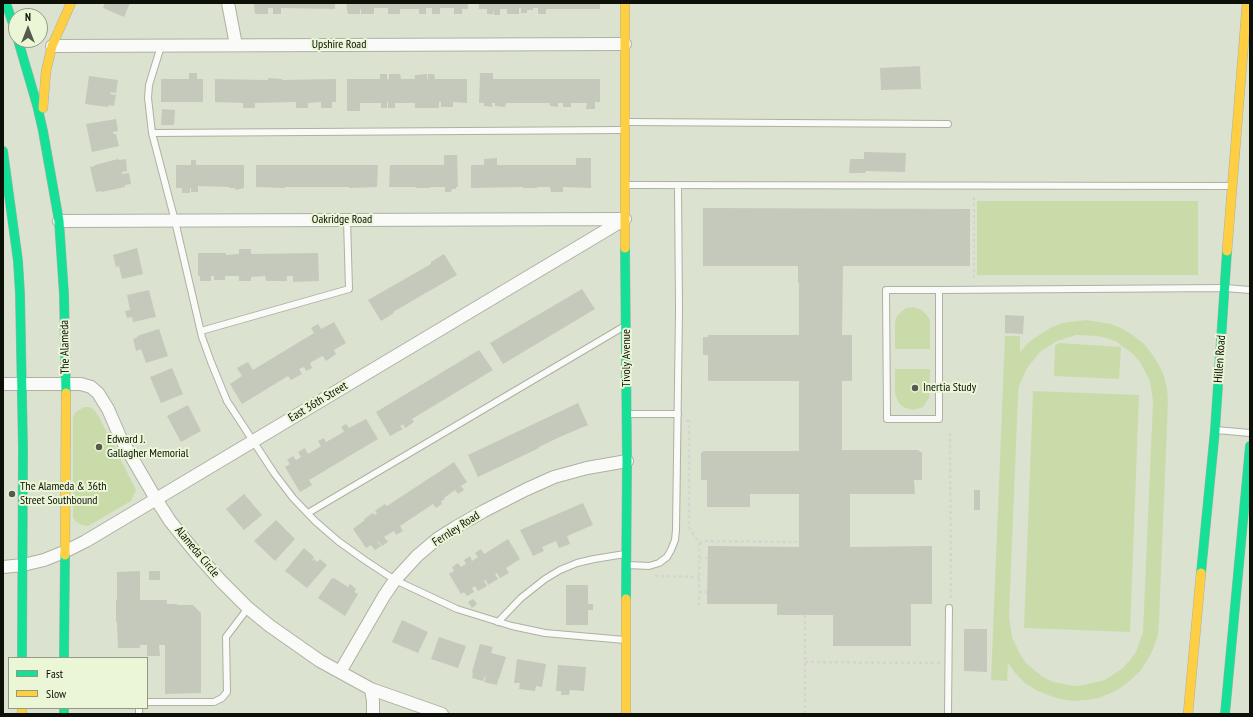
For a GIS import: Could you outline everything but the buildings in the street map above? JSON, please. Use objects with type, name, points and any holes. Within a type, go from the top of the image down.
[{"type":"main road","points":[[43,131],[44,83],[52,46],[71,3]]},
{"type":"main road","name":"Tivoly Avenue","points":[[625,3],[625,219],[627,326],[626,714]]},
{"type":"main road","name":"Hillen Road","points":[[1188,714],[1215,430],[1232,186],[1247,3]]},
{"type":"main road","name":"The Alameda","points":[[20,48],[43,131],[59,222],[64,294],[66,384],[64,657]]},
{"type":"main road","points":[[3,151],[18,261],[22,384],[22,657]]},
{"type":"main road","points":[[1225,714],[1250,446]]},
{"type":"street","points":[[228,3],[236,46]]},
{"type":"street","name":"Upshire Road","points":[[52,46],[625,44]]},
{"type":"street","name":"Oakridge Road","points":[[59,222],[625,219]]},
{"type":"street","name":"East 36th Street","points":[[3,567],[23,565],[44,560],[86,541],[625,219]]},
{"type":"street","name":"Alameda Circle","points":[[3,384],[81,384],[91,387],[98,393],[108,409],[121,439],[170,521],[221,581],[248,608],[320,661],[371,689],[442,714]]},
{"type":"street","name":"Fernley Road","points":[[340,672],[384,596],[395,580],[417,556],[437,539],[478,514],[524,490],[554,478],[587,468],[627,461]]},
{"type":"street","points":[[371,689],[373,714]]},
{"type":"lane","points":[[161,46],[149,85],[148,98],[152,133],[201,331],[211,362],[227,401],[278,478],[308,513],[338,541],[395,580],[457,609],[498,622],[545,633],[626,640]]},
{"type":"lane","points":[[152,133],[625,126],[948,124]]},
{"type":"lane","points":[[625,185],[1232,186]]},
{"type":"lane","points":[[626,565],[650,566],[659,563],[667,557],[675,540],[679,310],[678,186]]},
{"type":"lane","points":[[201,331],[349,289],[347,220]]},
{"type":"lane","points":[[939,290],[939,419],[887,419],[886,290],[1225,288],[1250,290]]},
{"type":"lane","points":[[308,513],[627,326]]},
{"type":"lane","points":[[627,414],[678,414]]},
{"type":"lane","points":[[1215,430],[1250,433]]},
{"type":"lane","points":[[498,622],[521,598],[545,579],[560,570],[583,561],[626,554]]},
{"type":"lane","points":[[148,702],[214,702],[222,698],[227,692],[226,637],[248,608]]},
{"type":"lane","points":[[948,714],[949,608]]},
{"type":"path","points":[[974,197],[974,278]]},
{"type":"path","points":[[678,414],[689,422],[689,524],[690,529],[699,544],[699,605]]},
{"type":"path","points":[[949,608],[951,605],[950,433]]},
{"type":"path","points":[[699,544],[705,541],[797,542]]},
{"type":"path","points":[[699,558],[708,558]]},
{"type":"path","points":[[649,576],[699,577]]},
{"type":"path","points":[[699,592],[707,592]]},
{"type":"path","points":[[805,615],[805,714]]},
{"type":"path","points":[[805,662],[949,663]]},
{"type":"green space","points":[[977,201],[1198,201],[1198,275],[977,275]]},
{"type":"green space","points":[[912,307],[922,310],[929,318],[930,349],[895,349],[895,322],[897,316],[906,308]]},
{"type":"green space","points":[[1086,320],[1111,324],[1134,336],[1144,344],[1159,365],[1164,376],[1168,401],[1158,635],[1154,647],[1141,670],[1122,687],[1099,698],[1073,701],[1060,699],[1036,690],[1025,683],[1008,663],[1007,681],[991,680],[1005,336],[1020,336],[1020,352],[1030,341],[1050,328],[1062,323]],"holes":[[[1076,335],[1097,336],[1117,342],[1133,354],[1140,362],[1150,381],[1153,402],[1143,632],[1136,652],[1123,668],[1105,680],[1074,686],[1053,682],[1043,677],[1027,664],[1021,656],[1012,637],[1009,616],[1018,397],[1019,386],[1027,368],[1040,352],[1057,341]]]},
{"type":"green space","points":[[1059,343],[1121,347],[1119,379],[1054,376],[1055,346]]},
{"type":"green space","points":[[895,369],[930,369],[929,398],[923,407],[913,410],[903,407],[899,403],[895,394]]},
{"type":"green space","points":[[1033,391],[1139,395],[1130,632],[1024,628]]},
{"type":"green space","points":[[84,407],[90,407],[99,417],[136,490],[131,501],[88,526],[76,522],[73,517],[73,417],[76,412]]},
{"type":"traffic: fast","points":[[6,3],[8,9]]},
{"type":"traffic: fast","points":[[20,48],[43,131],[59,221],[64,294],[66,393]]},
{"type":"traffic: fast","points":[[3,151],[18,261],[20,294],[23,449],[22,657]]},
{"type":"traffic: fast","points":[[625,248],[627,461],[626,599]]},
{"type":"traffic: fast","points":[[1201,573],[1215,430],[1227,251]]},
{"type":"traffic: fast","points":[[1225,714],[1250,446]]},
{"type":"traffic: fast","points":[[64,657],[65,555]]},
{"type":"traffic: fast","points":[[64,709],[64,714]]},
{"type":"traffic: slow","points":[[43,108],[46,71],[52,46],[71,3]]},
{"type":"traffic: slow","points":[[625,3],[625,248]]},
{"type":"traffic: slow","points":[[1227,251],[1247,3]]},
{"type":"traffic: slow","points":[[65,555],[66,393]]},
{"type":"traffic: slow","points":[[1188,714],[1201,573]]},
{"type":"traffic: slow","points":[[626,599],[626,714]]},
{"type":"traffic: slow","points":[[22,709],[22,714]]},
{"type":"place","name":"Inertia Study","points":[[915,388]]},
{"type":"place","name":"Edward J. Gallagher Memorial","points":[[99,447]]},
{"type":"place","name":"The Alameda & 36th Street Southbound","points":[[12,494]]}]
